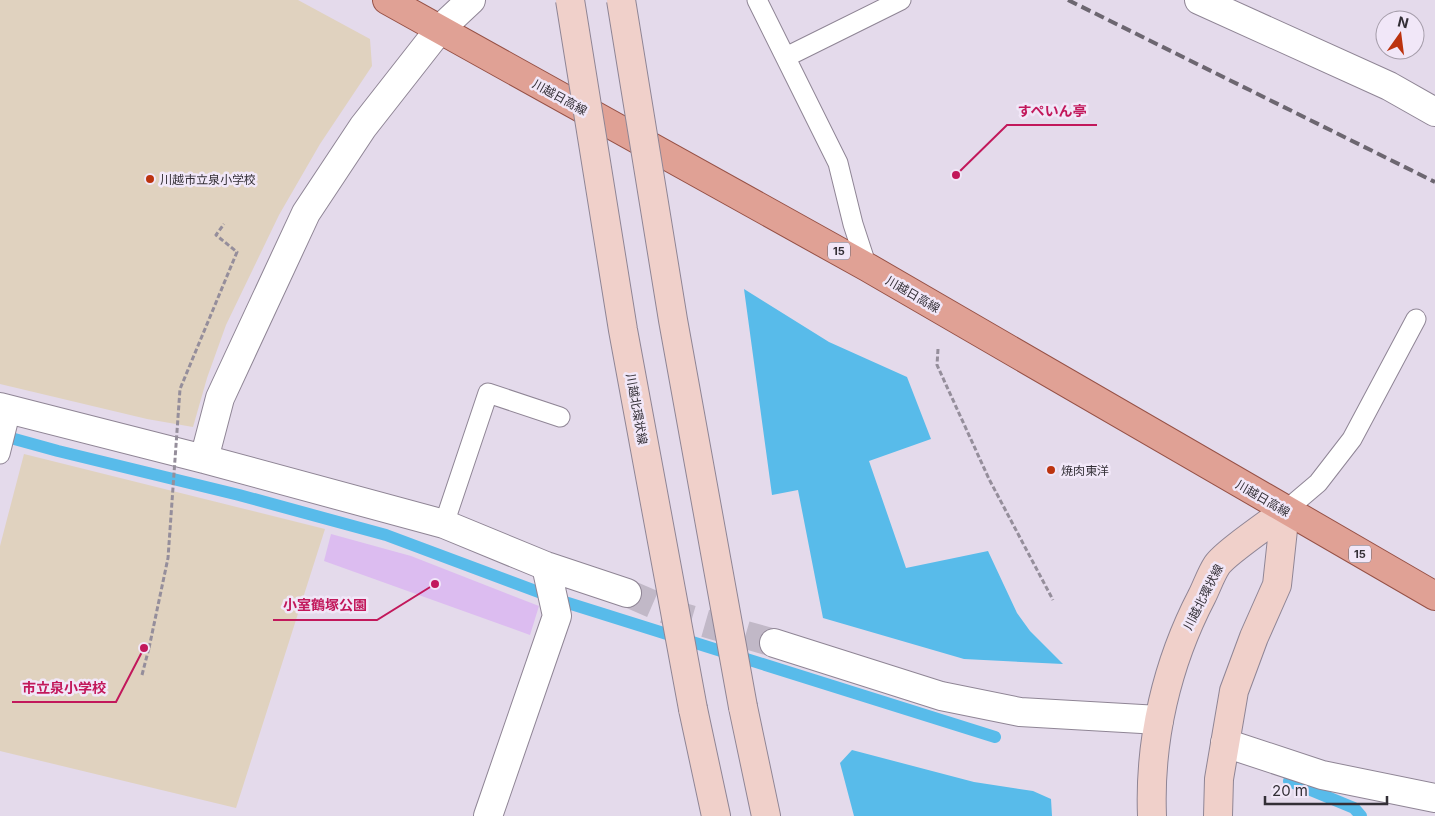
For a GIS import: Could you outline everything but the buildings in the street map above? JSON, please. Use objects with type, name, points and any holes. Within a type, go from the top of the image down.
[{"type":"main road","name":"川越日高線","points":[[387,0],[868,267],[1435,596]]},
{"type":"main road","name":"川越北環状線","points":[[570,0],[625,340],[693,709],[716,816]]},
{"type":"main road","points":[[621,0],[673,320],[743,707],[766,816]]},
{"type":"main road","name":"川越北環状線","points":[[1152,816],[1151,789],[1159,720],[1176,657],[1191,617],[1218,564],[1286,511]]},
{"type":"main road","points":[[1218,816],[1219,779],[1234,691],[1254,637],[1277,585],[1286,511]]},
{"type":"street","points":[[204,459],[220,398],[306,213],[363,127],[439,30],[471,0]]},
{"type":"street","points":[[1199,0],[1388,86],[1435,112]]},
{"type":"street","points":[[5,409],[204,459],[444,524],[546,566],[627,593]]},
{"type":"street","points":[[488,816],[557,616],[546,566]]},
{"type":"street","points":[[774,643],[941,696],[1020,712],[1159,720]]},
{"type":"street","points":[[1225,743],[1322,775],[1435,798]]},
{"type":"lane","points":[[757,0],[838,164],[853,224],[868,267]]},
{"type":"lane","points":[[786,57],[900,0]]},
{"type":"lane","points":[[1286,511],[1318,483],[1352,439],[1416,319]]},
{"type":"lane","points":[[444,524],[488,393],[560,417]]},
{"type":"lane","points":[[0,454],[5,409]]},
{"type":"path","points":[[142,675],[168,558],[180,389],[237,252],[216,235],[224,224]]},
{"type":"path","points":[[938,348],[937,365],[989,479],[1053,600]]},
{"type":"shaded area","name":"川越市立泉小学校","points":[[0,0],[298,0],[370,39],[372,66],[320,144],[279,215],[226,325],[207,378],[193,427],[147,419],[0,384]]},
{"type":"shaded area","points":[[24,454],[325,529],[236,808],[0,751],[0,546]]},
{"type":"shaded area","points":[[331,534],[411,556],[539,606],[530,635],[324,561]]},
{"type":"water","points":[[744,289],[829,342],[907,377],[931,439],[869,461],[906,568],[988,551],[1017,613],[1030,631],[1063,664],[964,659],[823,618],[798,490],[772,495]]},
{"type":"water","points":[[852,750],[974,782],[1033,791],[1051,799],[1052,816],[854,816],[840,763]]},
{"type":"waterway","points":[[0,435],[239,495],[386,535],[568,603],[995,737]]},
{"type":"waterway","points":[[1289,781],[1354,808],[1361,816]]},
{"type":"tunnel","points":[[627,593],[680,616],[774,643]]},
{"type":"railway","points":[[1068,0],[1435,182]]},
{"type":"place","name":"すぺいん亭","points":[[956,175]]},
{"type":"place","name":"川越市立泉小学校","points":[[150,179]]},
{"type":"place","name":"焼肉東洋","points":[[1051,470]]},
{"type":"place","name":"小室鶴塚公園","points":[[435,584]]},
{"type":"place","name":"市立泉小学校","points":[[144,648]]}]
